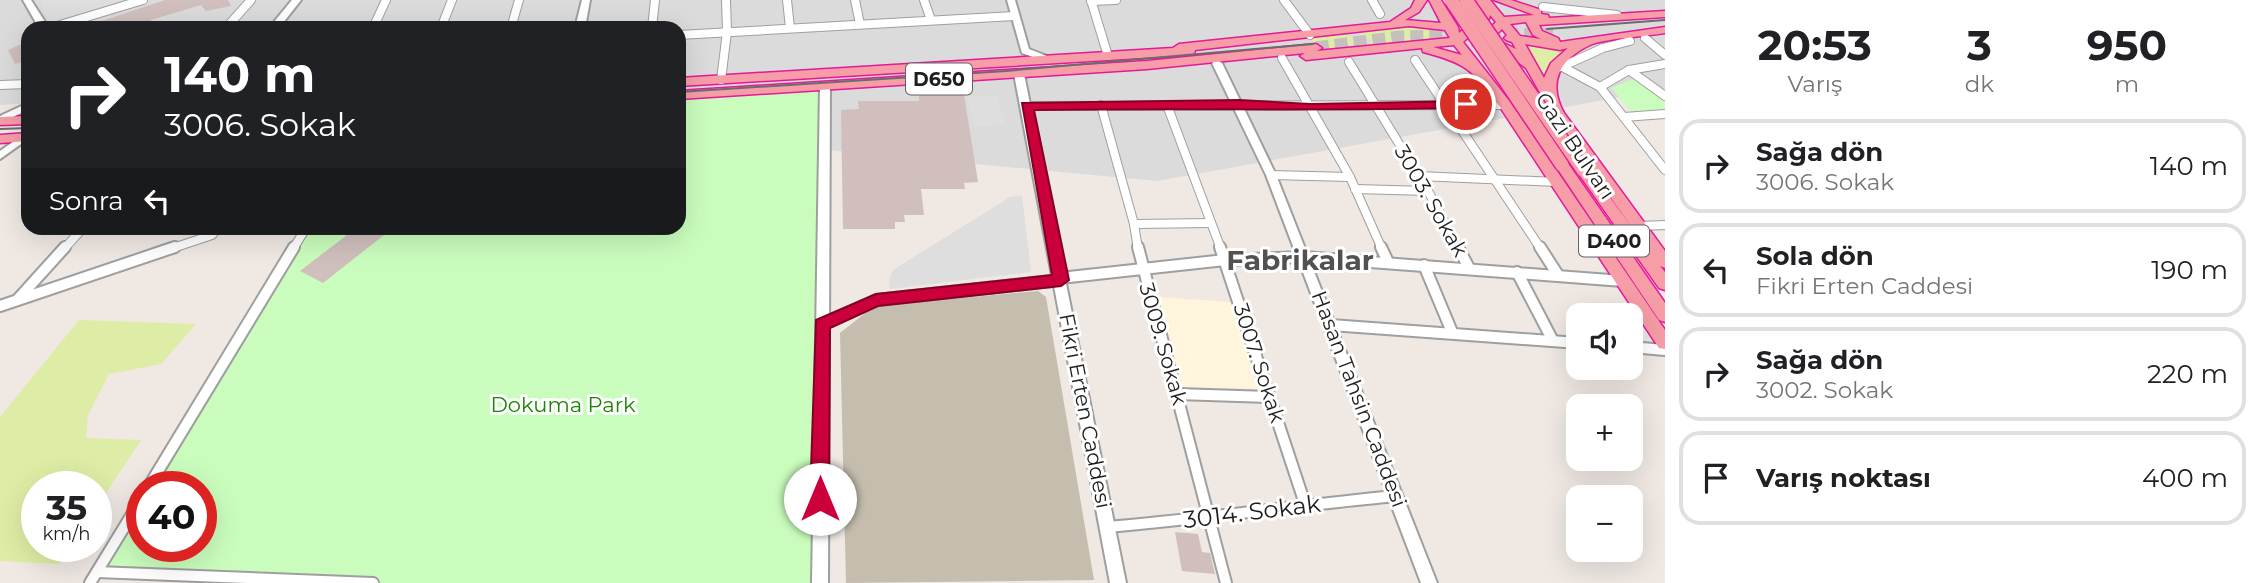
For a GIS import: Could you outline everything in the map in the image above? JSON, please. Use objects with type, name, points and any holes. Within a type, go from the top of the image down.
[{"type":"highway","points":[[1431,0],[1467,33],[1479,69],[1665,342]]},
{"type":"highway","points":[[1431,0],[1447,26]]},
{"type":"highway","points":[[1380,28],[1431,0]]},
{"type":"highway","name":"Gazi Bulvarı","points":[[1451,0],[1665,316]]},
{"type":"highway","name":"Gazi Bulvarı","points":[[1466,0],[1665,284]]},
{"type":"highway","points":[[1483,0],[1503,20],[1517,40],[1558,114],[1665,262]]},
{"type":"highway","points":[[1147,65],[1348,57],[1403,47],[1467,33],[1486,12],[1483,0]]},
{"type":"highway","points":[[1500,0],[1567,13]]},
{"type":"highway","points":[[1567,13],[1534,20],[1532,27],[1554,40],[1580,42]]},
{"type":"highway","points":[[1479,69],[1475,55],[1487,35],[1503,20],[1567,13],[1665,15]]},
{"type":"highway","points":[[1665,15],[1548,30],[1665,28]]},
{"type":"highway","points":[[1311,41],[1325,34],[1418,23],[1560,46],[1665,28]]},
{"type":"highway","points":[[1325,34],[1354,35],[1366,43],[1366,47],[1348,57]]},
{"type":"highway","points":[[1487,35],[1530,65]]},
{"type":"highway","points":[[1558,114],[1549,82],[1569,52],[1598,38]]},
{"type":"highway","name":"D650","points":[[686,82],[1053,60],[1311,41]]},
{"type":"highway","name":"D650","points":[[686,95],[1147,65],[1311,41]]},
{"type":"highway","points":[[1403,47],[1441,52],[1479,69]]},
{"type":"highway","points":[[0,120],[21,120]]},
{"type":"highway","points":[[0,139],[21,137]]},
{"type":"street","points":[[27,0],[40,21]]},
{"type":"street","points":[[73,21],[143,0]]},
{"type":"street","points":[[232,21],[251,0]]},
{"type":"street","points":[[280,21],[297,0]]},
{"type":"street","points":[[286,21],[303,0]]},
{"type":"street","points":[[376,21],[386,0]]},
{"type":"street","points":[[444,21],[452,0]]},
{"type":"street","points":[[513,21],[519,0]]},
{"type":"street","points":[[582,21],[586,0]]},
{"type":"street","points":[[653,21],[655,0]]},
{"type":"street","points":[[721,80],[727,32],[726,0]]},
{"type":"street","points":[[787,0],[790,28]]},
{"type":"street","points":[[855,0],[860,24]]},
{"type":"street","points":[[924,0],[931,20]]},
{"type":"street","points":[[1011,0],[1025,51],[1053,60]]},
{"type":"street","points":[[1108,56],[1091,0],[1116,0]]},
{"type":"street","points":[[1284,0],[1311,41]]},
{"type":"street","points":[[1372,0],[1380,14]]},
{"type":"street","points":[[1559,0],[1567,13]]},
{"type":"street","points":[[1543,7],[1567,13]]},
{"type":"street","points":[[686,35],[1014,16]]},
{"type":"street","points":[[1645,38],[1665,55]]},
{"type":"street","points":[[1559,65],[1630,41]]},
{"type":"street","name":"3003. Sokak","points":[[1348,57],[1375,107],[1428,191],[1469,268]]},
{"type":"street","points":[[1282,58],[1350,177],[1388,262]]},
{"type":"street","points":[[1415,60],[1447,104],[1558,275]]},
{"type":"street","name":"Hasan Tahsin Caddesi","points":[[1217,63],[1271,175],[1429,583]]},
{"type":"street","points":[[1600,87],[1629,70],[1665,64]]},
{"type":"street","points":[[1559,65],[1600,87],[1665,169]]},
{"type":"street","points":[[1629,70],[1665,96]]},
{"type":"street","name":"Fikri Erten Caddesi","points":[[1019,74],[1118,583]]},
{"type":"street","points":[[0,85],[21,84]]},
{"type":"street","points":[[820,583],[825,87]]},
{"type":"street","name":"3009. Sokak","points":[[1101,105],[1134,224],[1141,270],[1177,394],[1226,583]]},
{"type":"street","name":"3007. Sokak","points":[[1167,105],[1225,260],[1305,504]]},
{"type":"street","points":[[1027,106],[1505,105]]},
{"type":"street","points":[[0,120],[21,110]]},
{"type":"street","points":[[1624,117],[1665,114]]},
{"type":"street","points":[[1653,115],[1665,122]]},
{"type":"street","points":[[0,156],[21,141]]},
{"type":"street","points":[[1271,175],[1350,177]]},
{"type":"street","points":[[1419,176],[1556,182]]},
{"type":"street","points":[[1355,189],[1428,191]]},
{"type":"street","points":[[1134,224],[1211,223]]},
{"type":"street","points":[[1639,226],[1665,225]]},
{"type":"street","points":[[18,300],[77,235]]},
{"type":"street","points":[[0,306],[212,235]]},
{"type":"street","points":[[158,471],[302,235]]},
{"type":"street","points":[[822,325],[876,300],[1225,260],[1304,257],[1623,281]]},
{"type":"street","points":[[1423,265],[1452,332]]},
{"type":"street","points":[[1517,272],[1553,341]]},
{"type":"street","points":[[1331,325],[1566,342]]},
{"type":"street","points":[[1643,348],[1665,350]]},
{"type":"street","points":[[1177,394],[1269,397]]},
{"type":"street","name":"3014. Sokak","points":[[1107,527],[1210,519],[1305,504],[1396,495]]},
{"type":"street","points":[[93,577],[126,524]]},
{"type":"street","points":[[93,577],[373,583]]},
{"type":"shaded area","points":[[0,0],[1665,0],[1665,89],[1157,181],[686,137],[686,21],[21,21],[21,104],[0,105]]},
{"type":"shaded area","points":[[39,0],[130,0],[61,21],[50,21]]},
{"type":"shaded area","points":[[997,96],[1006,125],[974,126],[967,97]]},
{"type":"shaded area","points":[[1022,196],[1031,272],[890,289],[889,279],[893,270],[1010,197]]},
{"type":"shaded area","points":[[1038,291],[1046,297],[1094,580],[846,583],[840,333],[874,306]]},
{"type":"shaded area","points":[[1158,297],[1232,302],[1258,389],[1180,387]]},
{"type":"green space","points":[[1433,25],[1439,39],[1374,46],[1367,37],[1357,32]]},
{"type":"green space","points":[[1346,35],[1358,40],[1358,43],[1320,50],[1309,37]]},
{"type":"green space","points":[[1525,43],[1567,49],[1553,60],[1543,80]]},
{"type":"green space","points":[[1634,79],[1665,102],[1665,110],[1631,111],[1611,88]]},
{"type":"green space","name":"Dokuma Park","points":[[825,87],[820,583],[373,583],[97,572],[103,562],[112,562],[112,547],[126,524],[126,562],[217,562],[217,471],[158,471],[303,235],[686,235],[686,95]]},
{"type":"green space","points":[[79,320],[196,324],[161,364],[109,374],[88,415],[86,438],[141,440],[112,484],[112,471],[21,471],[21,562],[60,562],[59,564],[0,561],[0,417]]},
{"type":"building","points":[[165,0],[228,0],[231,6],[206,11],[201,5],[151,21],[102,21]]},
{"type":"building","points":[[21,44],[21,62],[15,64],[8,50]]},
{"type":"building","points":[[919,95],[964,95],[978,182],[964,183],[965,189],[921,189],[924,215],[904,215],[905,222],[895,222],[895,229],[843,229],[841,110],[859,109],[858,101],[919,101]]},
{"type":"building","points":[[347,235],[384,235],[323,283],[300,271]]},
{"type":"building","points":[[1175,532],[1198,534],[1202,552],[1210,553],[1215,574],[1182,571]]},
{"type":"tunnel","points":[[1316,48],[1400,37],[1553,34]]},
{"type":"tram line","points":[[1547,29],[1665,20]]},
{"type":"tram line","points":[[686,92],[1006,71],[1313,44]]},
{"type":"tram line","points":[[0,129],[21,128]]},
{"type":"district","name":"Fabrikalar","points":[[1300,260]]},
{"type":"route","points":[[820,499],[822,325],[876,300],[1061,280],[1027,106],[1239,104],[1375,107],[1466,104]]}]
